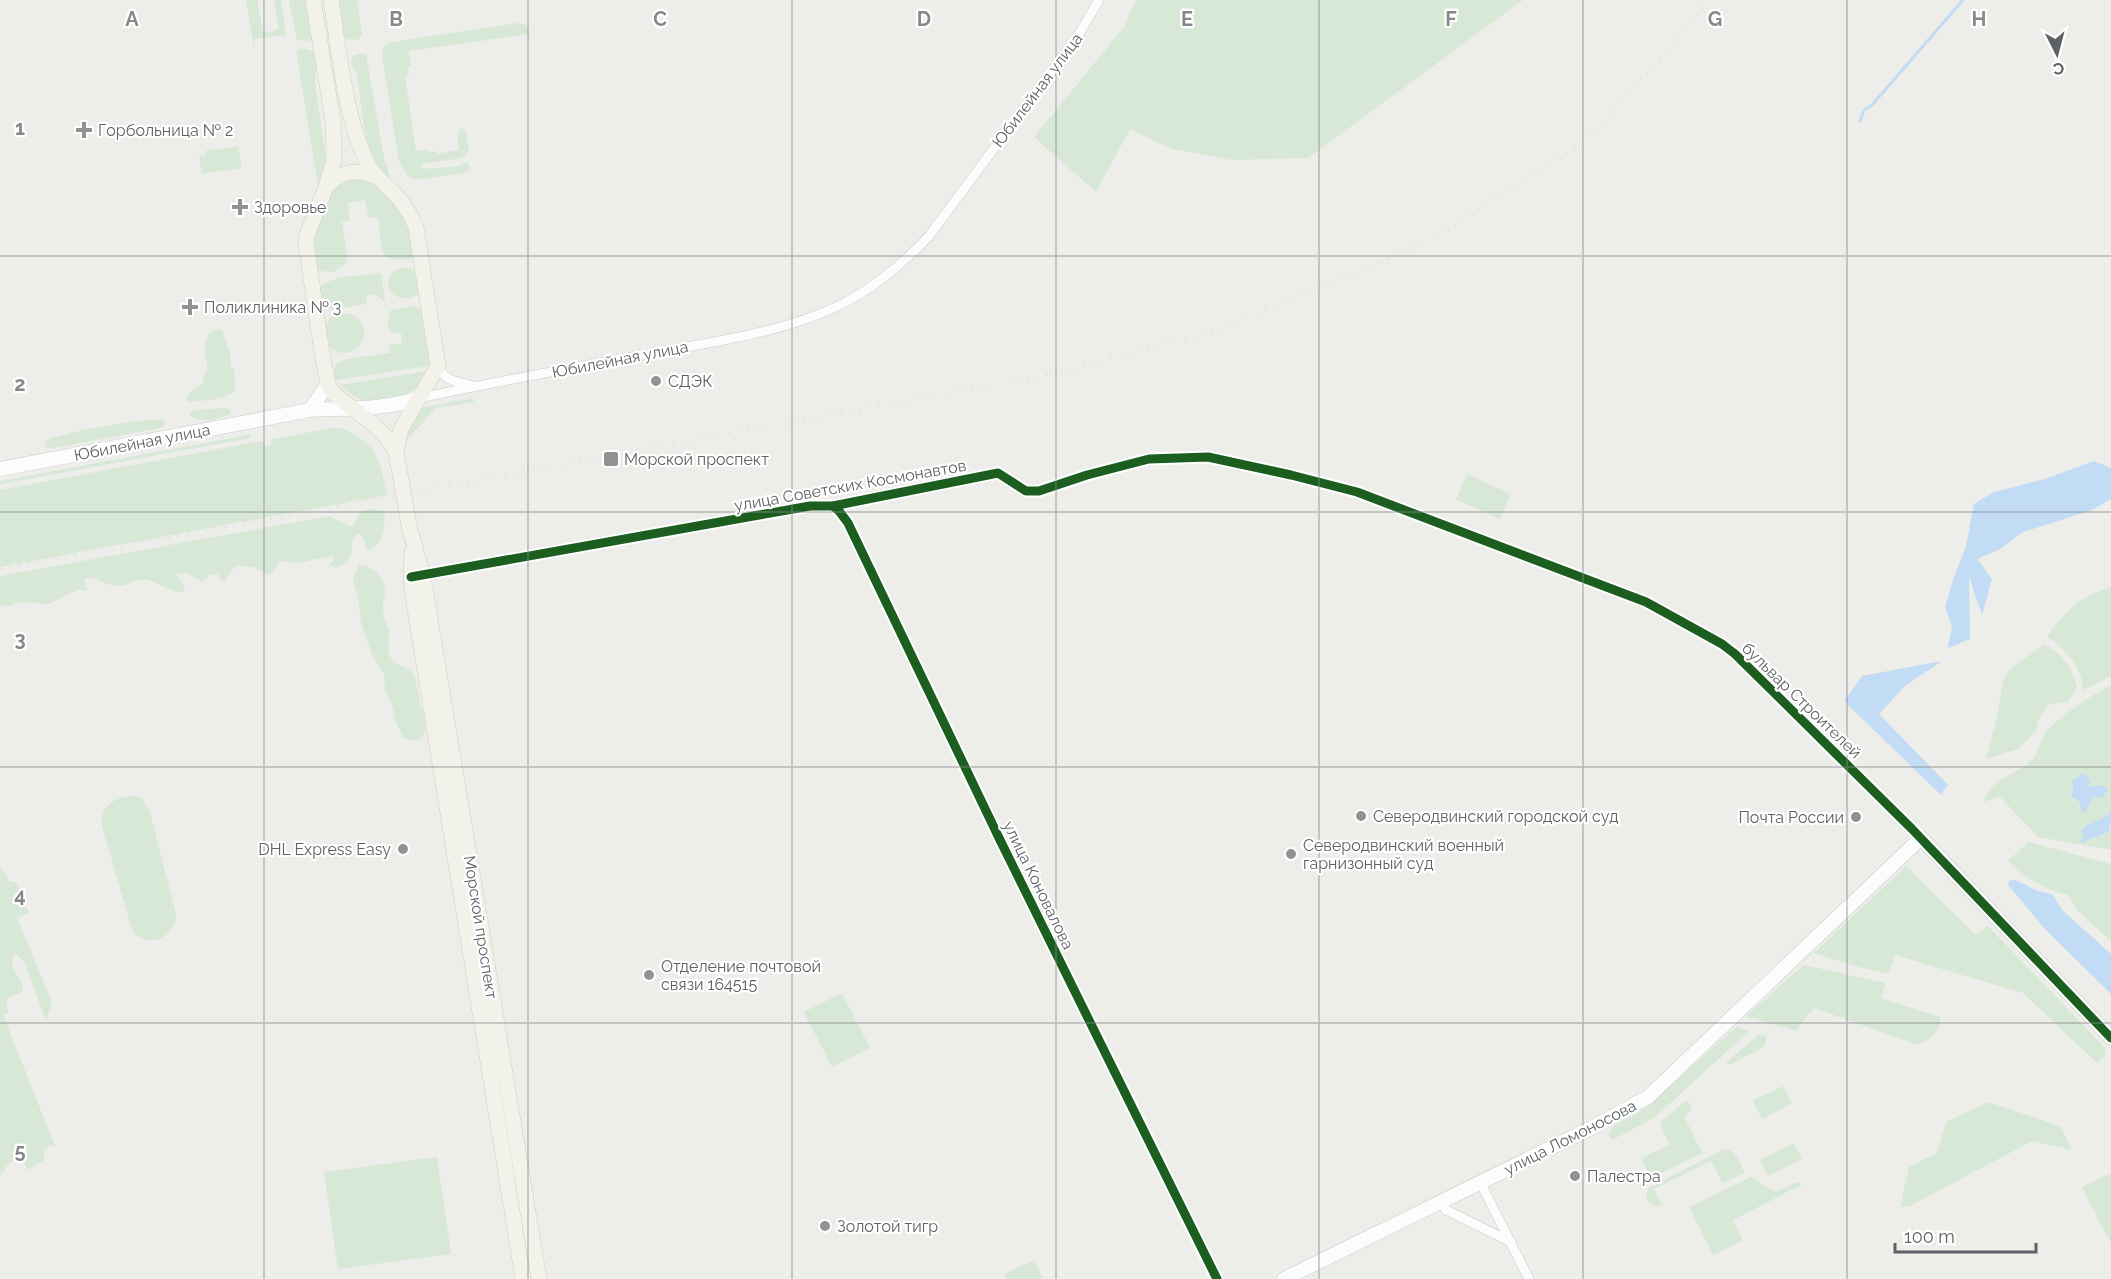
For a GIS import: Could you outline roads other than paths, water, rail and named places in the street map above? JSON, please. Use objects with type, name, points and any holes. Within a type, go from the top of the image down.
[{"type":"main road","points":[[313,0],[333,120],[334,160],[306,243],[328,384]]},
{"type":"main road","points":[[331,0],[352,117],[365,155],[376,176],[400,200],[416,228],[438,366]]},
{"type":"main road","points":[[333,120],[340,123],[348,122],[352,117]]},
{"type":"main road","points":[[326,187],[337,176],[353,171],[376,176]]},
{"type":"main road","name":"Морской проспект","points":[[438,366],[401,429],[396,452],[489,1026],[539,1279]]},
{"type":"main road","name":"Морской проспект","points":[[328,384],[332,392],[382,431],[396,452]]},
{"type":"main road","name":"Морской проспект","points":[[504,1110],[523,1279]]},
{"type":"street","name":"Юбилейная улица","points":[[0,469],[310,410],[371,408],[404,404],[420,398],[475,386],[765,332],[816,316],[839,305],[887,274],[929,236],[1079,33],[1098,0]]},
{"type":"street","points":[[438,366],[441,372],[454,381],[475,386]]},
{"type":"street","points":[[310,410],[328,384]]},
{"type":"street","name":"улица Советских Космонавтов","points":[[417,576],[810,506],[833,506],[998,473],[1026,491],[1039,490],[1149,459],[1208,457],[1357,492]]},
{"type":"street","name":"бульвар Строителей","points":[[1357,492],[1646,602],[1722,644],[1735,654],[1921,838],[2111,1038]]},
{"type":"street","name":"улица Коновалова","points":[[833,506],[848,523],[1000,840],[1217,1279]]},
{"type":"street","name":"улица Ломоносова","points":[[1284,1279],[1607,1120],[1648,1097],[1921,838]]},
{"type":"street","points":[[1480,1182],[1529,1279]]},
{"type":"street","points":[[1441,1202],[1446,1210],[1511,1242]]},
{"type":"water","points":[[2094,461],[2111,468],[2111,499],[2092,510],[2023,532],[2000,549],[1977,559],[1992,579],[1982,615],[1969,577],[1970,639],[1948,648],[1952,627],[1945,607],[1966,547],[1974,504],[1994,492],[2045,479]]},
{"type":"water","points":[[1942,661],[1905,686],[1879,714],[1948,785],[1941,795],[1844,701],[1862,676]]},
{"type":"water","points":[[2083,773],[2090,780],[2089,787],[2099,785],[2106,787],[2107,791],[2102,797],[2092,797],[2086,812],[2082,812],[2078,800],[2071,797],[2072,781]]},
{"type":"water","points":[[2111,811],[2110,830],[2083,843],[2080,842],[2084,837],[2081,832],[2084,828]]},
{"type":"water","points":[[2015,880],[2038,891],[2052,894],[2062,910],[2111,954],[2111,994],[2046,930],[2008,885],[2009,881]]},
{"type":"waterway","points":[[1860,121],[1864,110],[1872,105],[1963,0]]},
{"type":"railway","points":[[0,569],[1060,372],[1220,329],[1435,239],[1580,145],[1691,25],[1708,0]]},
{"type":"place","name":"Горбольница № 2","points":[[84,130]]},
{"type":"place","name":"Здоровье","points":[[240,207]]},
{"type":"place","name":"Поликлиника № 3","points":[[190,307]]},
{"type":"place","name":"СДЭК","points":[[656,381]]},
{"type":"place","name":"Морской проспект","points":[[611,459]]},
{"type":"place","name":"Северодвинский городской суд","points":[[1361,816]]},
{"type":"place","name":"Почта России","points":[[1856,817]]},
{"type":"place","name":"DHL Express Easy","points":[[403,849]]},
{"type":"place","name":"Северодвинский военный гарнизонный суд","points":[[1291,854]]},
{"type":"place","name":"Отделение почтовой связи 164515","points":[[649,975]]},
{"type":"place","name":"Палестра","points":[[1575,1176]]},
{"type":"place","name":"Золотой тигр","points":[[825,1226]]}]
